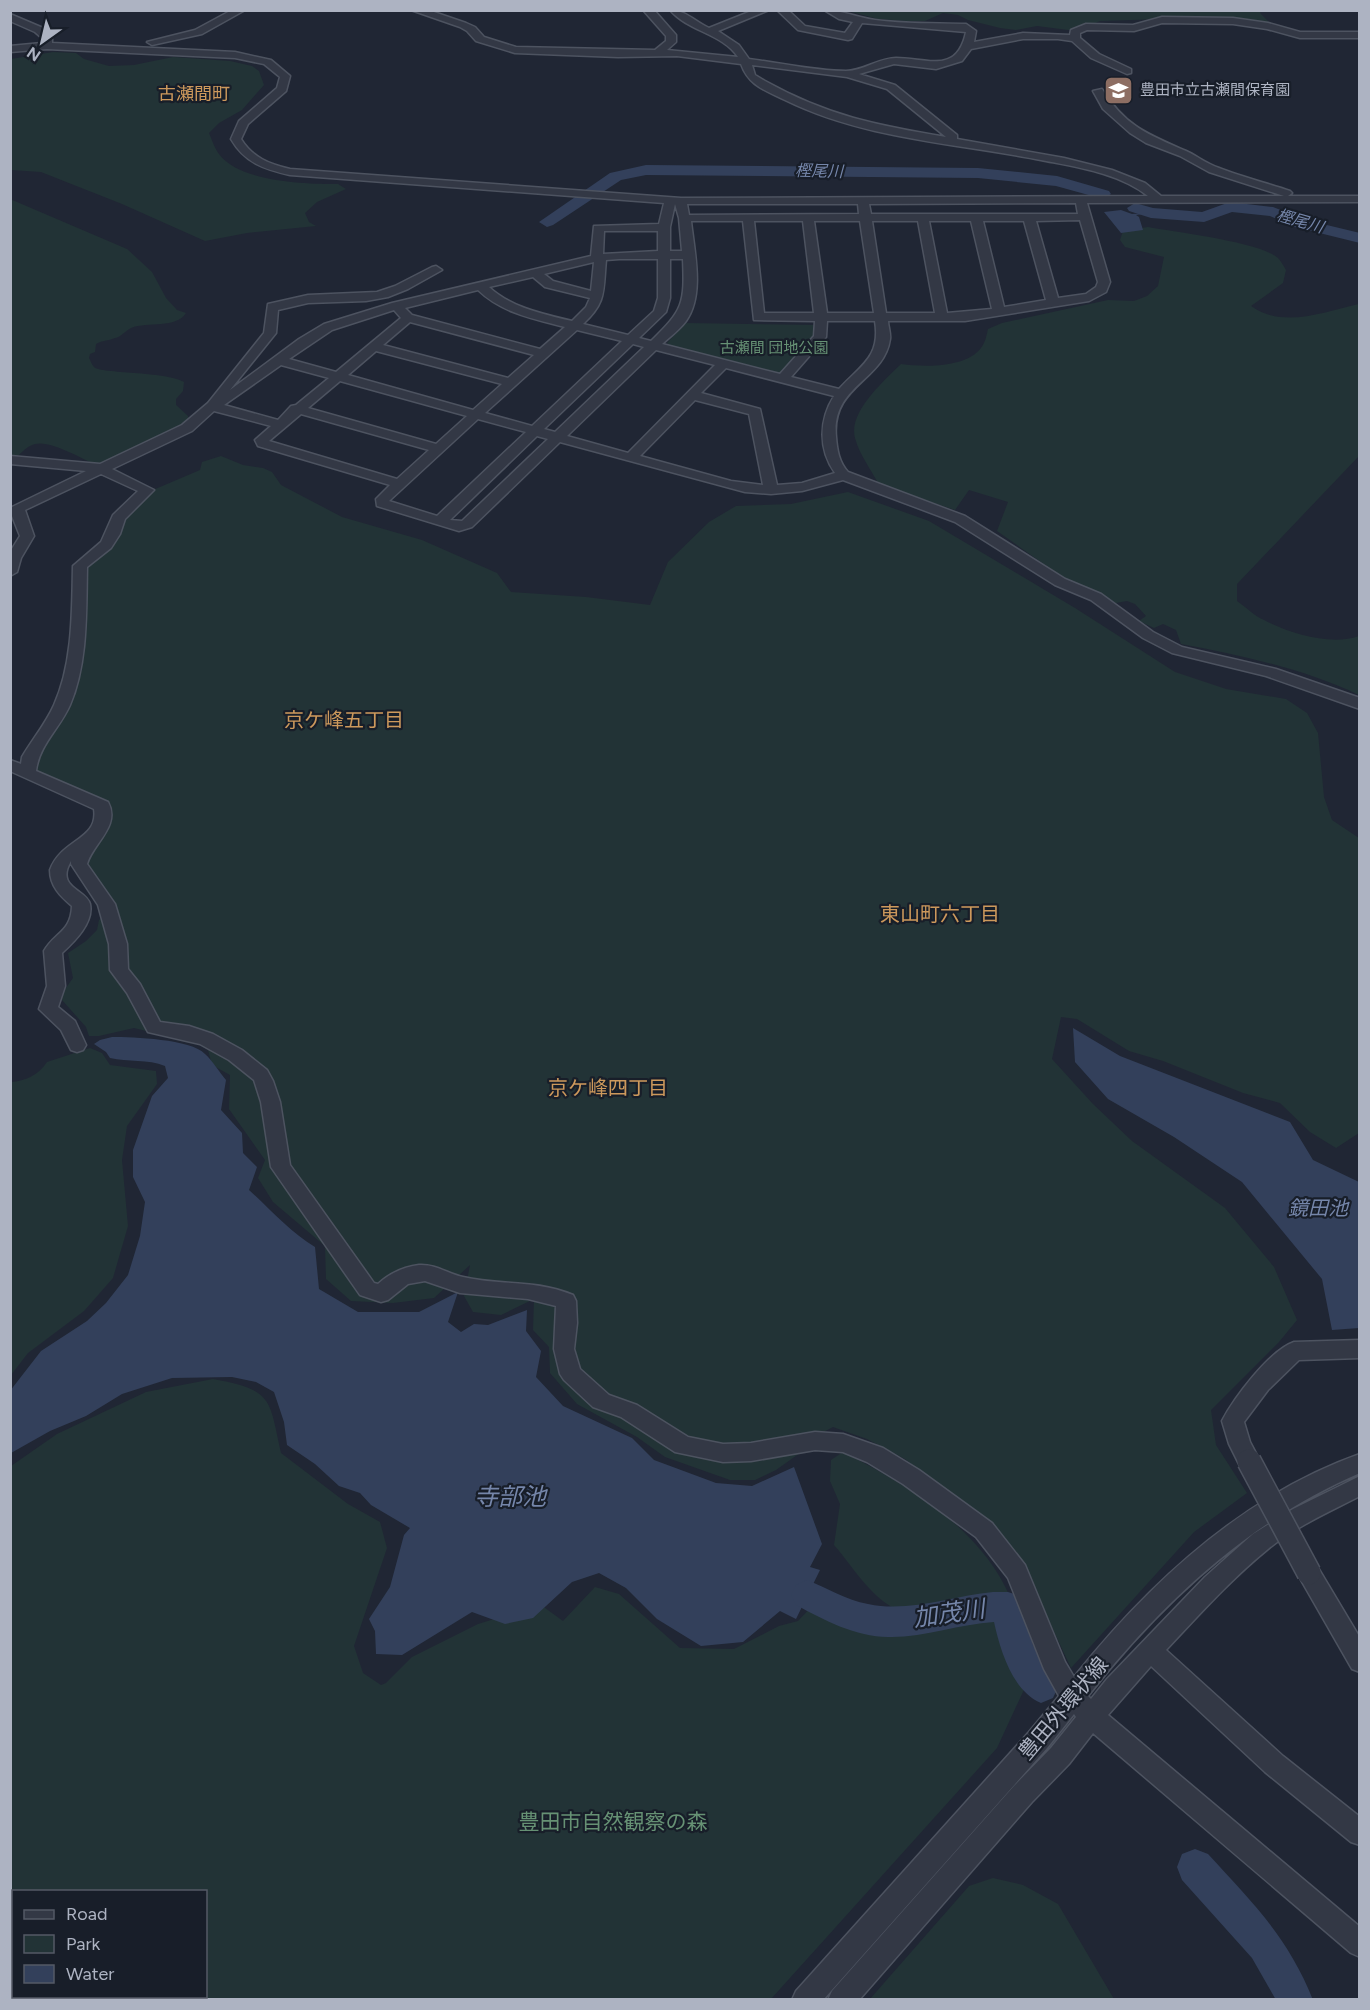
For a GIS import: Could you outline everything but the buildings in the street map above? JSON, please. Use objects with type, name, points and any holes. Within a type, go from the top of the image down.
[{"type":"street","points":[[126,48],[198,32],[240,10]]},
{"type":"street","points":[[416,10],[463,25],[471,29],[480,39],[515,50],[693,55],[848,74],[891,87],[920,112],[950,132],[951,140]]},
{"type":"street","points":[[648,10],[670,35],[671,42],[658,53]]},
{"type":"street","points":[[675,10],[682,18],[710,31],[734,46],[745,62],[751,77],[846,121],[1007,150],[1108,173],[1147,187],[1158,199]]},
{"type":"street","points":[[710,31],[764,10]]},
{"type":"street","points":[[782,10],[796,20],[802,28],[848,37],[859,21]]},
{"type":"street","points":[[830,10],[859,21],[966,27],[971,31],[968,46]]},
{"type":"street","points":[[10,17],[44,34],[47,37],[47,46]]},
{"type":"street","points":[[1075,39],[1075,32],[1082,27],[1127,28],[1162,20],[1233,21],[1268,26],[1300,35],[1359,35]]},
{"type":"street","points":[[848,74],[894,61],[936,66],[958,59],[964,48],[968,46],[1047,35],[1075,39],[1095,56],[1127,71]]},
{"type":"street","points":[[10,49],[47,46],[126,48],[235,55],[267,62],[285,76],[282,89],[243,123],[236,139],[243,152],[253,160],[269,167],[319,175],[676,201],[1359,199]]},
{"type":"street","points":[[1098,91],[1107,107],[1134,131],[1150,141],[1184,154],[1213,170],[1285,192],[1296,198]]},
{"type":"street","points":[[748,218],[756,315],[761,318],[942,317],[1053,304],[1089,297],[1103,286],[1104,282],[1080,199]]},
{"type":"street","points":[[863,200],[884,334],[882,346],[875,357],[842,394],[831,411],[827,432],[835,464],[843,475],[960,519],[1060,582],[1096,597],[1148,635],[1177,650],[1270,672],[1359,704]]},
{"type":"street","points":[[664,227],[598,228],[597,258],[600,260],[597,296],[592,309],[383,499],[382,503],[459,526],[467,524],[681,319],[687,309],[689,295],[686,218],[676,201]]},
{"type":"street","points":[[440,521],[656,316],[662,305],[664,227],[676,201]]},
{"type":"street","points":[[923,217],[942,317]]},
{"type":"street","points":[[976,217],[999,312]]},
{"type":"street","points":[[1029,217],[1053,304]]},
{"type":"street","points":[[686,218],[1085,217]]},
{"type":"street","points":[[783,378],[819,339],[821,318],[808,218]]},
{"type":"street","points":[[212,406],[228,399],[303,342],[328,327],[396,306],[597,258],[687,255]]},
{"type":"street","points":[[10,572],[14,558],[27,536],[17,510],[187,428],[212,406],[270,333],[272,307],[281,307],[306,299],[372,296],[398,290],[436,270]]},
{"type":"street","points":[[534,272],[549,284],[597,296]]},
{"type":"street","points":[[480,285],[490,297],[503,305],[842,394]]},
{"type":"street","points":[[396,306],[408,318],[543,354]]},
{"type":"street","points":[[400,484],[263,443],[262,438],[408,318]]},
{"type":"street","points":[[373,346],[512,383]]},
{"type":"street","points":[[279,360],[730,485],[771,490],[813,487],[843,475]]},
{"type":"street","points":[[630,458],[724,363]]},
{"type":"street","points":[[693,395],[755,412],[771,490]]},
{"type":"street","points":[[212,406],[279,424]]},
{"type":"street","points":[[296,409],[439,449]]},
{"type":"street","points":[[10,460],[100,468],[147,490],[118,518],[113,534],[106,545],[80,566],[79,617],[73,665],[62,705],[30,757],[28,773]]},
{"type":"street","points":[[10,765],[102,806],[106,818],[80,855],[79,864],[106,904],[118,944],[118,970],[134,989],[154,1026],[199,1036],[247,1063],[263,1078],[275,1118],[276,1146],[281,1167],[368,1289],[381,1294],[396,1278],[427,1272],[460,1285],[500,1291],[551,1294],[566,1301],[567,1323],[564,1349],[571,1374],[601,1401],[629,1411],[683,1445],[723,1453],[776,1448],[815,1441],[843,1443],[875,1455],[941,1497],[984,1530],[1017,1572],[1056,1669],[1072,1695],[1091,1716],[1359,1944]]},
{"type":"street","points":[[77,1045],[69,1026],[48,1010],[58,979],[54,968],[53,951],[68,939],[81,919],[81,904],[62,885],[58,873],[62,861],[70,850],[96,834]]},
{"type":"street","points":[[1359,1349],[1294,1352],[1246,1397],[1233,1420],[1240,1444],[1359,1661]]},
{"type":"street","name":"豊田外環状線","points":[[805,2000],[938,1847],[1040,1738],[1072,1695],[1171,1587],[1216,1545],[1287,1496],[1335,1472],[1359,1463]]},
{"type":"street","name":"豊田外環状線","points":[[841,2000],[1060,1756],[1115,1687],[1213,1584],[1261,1542],[1301,1516],[1359,1485]]},
{"type":"street","points":[[1151,1651],[1274,1764],[1359,1833]]},
{"type":"green space","points":[[1262,10],[1260,13],[1270,23],[1246,19],[1196,18],[1100,21],[1076,31],[1037,26],[1016,30],[1000,28],[968,20],[958,15],[943,13],[925,21],[907,21],[878,19],[848,11]]},
{"type":"green space","points":[[53,52],[76,53],[84,59],[109,66],[134,65],[173,57],[230,61],[252,66],[259,71],[264,85],[242,110],[219,123],[209,133],[219,154],[229,163],[257,176],[292,182],[338,184],[346,189],[317,202],[305,213],[309,222],[316,226],[247,233],[205,241],[122,204],[41,172],[11,170],[11,59]]},
{"type":"green space","points":[[10,199],[127,249],[152,272],[166,298],[177,310],[186,313],[176,321],[138,326],[117,337],[98,343],[95,352],[90,354],[89,358],[92,365],[99,369],[163,376],[184,382],[183,391],[176,399],[176,405],[188,416],[188,422],[99,466],[58,448],[42,444],[32,445],[16,458],[11,458]]},
{"type":"green space","points":[[1148,227],[1236,242],[1268,252],[1278,258],[1286,270],[1283,283],[1251,306],[1263,313],[1276,317],[1304,317],[1359,304],[1359,456],[1237,584],[1237,601],[1260,618],[1298,634],[1336,640],[1359,636],[1359,695],[1272,664],[1181,644],[1176,630],[1163,624],[1154,628],[1139,621],[1146,616],[1135,604],[1127,601],[1116,603],[1065,579],[997,531],[1008,502],[969,490],[955,510],[879,485],[859,450],[854,428],[857,418],[877,388],[901,364],[934,366],[959,362],[978,351],[984,343],[988,329],[1002,323],[1108,300],[1134,301],[1147,296],[1158,286],[1164,257],[1125,247],[1120,240],[1123,231]]},
{"type":"green space","name":"古瀬間 団地公園","points":[[685,323],[816,325],[815,337],[784,374],[780,374],[669,345],[667,343]]},
{"type":"green space","points":[[221,456],[243,465],[272,472],[281,485],[342,517],[422,540],[497,573],[511,592],[586,597],[650,605],[668,562],[709,522],[736,506],[791,504],[848,492],[929,521],[1075,608],[1175,672],[1226,689],[1286,699],[1307,713],[1318,733],[1324,797],[1332,820],[1359,838],[1359,1133],[1336,1148],[1310,1132],[1280,1103],[1243,1093],[1163,1061],[1129,1051],[1077,1019],[1061,1017],[1052,1059],[1093,1104],[1132,1141],[1225,1208],[1274,1267],[1297,1320],[1279,1342],[1211,1410],[1216,1445],[1247,1493],[1194,1532],[1071,1668],[1027,1574],[981,1519],[905,1459],[867,1439],[833,1427],[812,1438],[800,1453],[776,1470],[755,1480],[730,1480],[665,1457],[637,1437],[577,1404],[550,1373],[549,1347],[533,1330],[534,1299],[501,1315],[473,1312],[464,1296],[470,1265],[434,1298],[393,1303],[351,1301],[326,1279],[325,1246],[273,1202],[258,1178],[265,1160],[229,1109],[230,1075],[212,1065],[207,1046],[134,1028],[89,1036],[86,1027],[62,1000],[63,992],[73,978],[68,953],[97,930],[99,920],[111,909],[81,864],[109,818],[34,773],[32,758],[61,716],[83,567],[119,523],[153,490],[200,470],[202,462]]},
{"type":"green space","points":[[90,1048],[102,1053],[110,1065],[156,1071],[157,1084],[127,1126],[122,1160],[128,1226],[113,1278],[84,1311],[28,1353],[11,1375],[11,1082],[31,1076],[47,1062]]},
{"type":"green space","name":"豊田市自然観察の森","points":[[213,1379],[247,1387],[258,1393],[270,1408],[281,1453],[348,1504],[380,1522],[387,1548],[354,1646],[363,1673],[381,1685],[386,1683],[412,1657],[478,1624],[541,1605],[563,1621],[595,1587],[619,1594],[680,1648],[734,1649],[779,1626],[798,1621],[815,1603],[869,1626],[893,1629],[1003,1614],[1016,1661],[1028,1681],[997,1748],[771,1999],[11,2000],[11,1466],[57,1434],[146,1392]]},
{"type":"green space","points":[[843,1452],[893,1479],[962,1530],[998,1574],[1011,1599],[904,1613],[873,1593],[834,1545],[840,1504],[830,1481],[831,1460]]},
{"type":"green space","points":[[993,1878],[1023,1885],[1058,1904],[1114,1999],[870,1999],[969,1886]]},
{"type":"water","points":[[1121,210],[1132,214],[1148,213],[1136,215],[1139,217],[1143,230],[1121,233],[1104,212]]},
{"type":"water","name":"鏡田池","points":[[1073,1028],[1120,1056],[1290,1122],[1313,1160],[1359,1182],[1359,1328],[1332,1330],[1322,1279],[1242,1182],[1174,1137],[1108,1099],[1075,1062]]},
{"type":"water","name":"寺部池","points":[[112,1037],[147,1038],[188,1045],[198,1049],[211,1060],[226,1080],[221,1110],[242,1133],[243,1153],[257,1167],[249,1190],[289,1228],[315,1247],[319,1289],[358,1312],[419,1312],[458,1292],[448,1322],[461,1332],[474,1324],[488,1325],[527,1310],[526,1331],[541,1351],[536,1377],[563,1406],[632,1438],[654,1460],[716,1483],[752,1486],[794,1467],[822,1544],[810,1567],[820,1570],[796,1619],[780,1611],[743,1642],[701,1646],[657,1619],[626,1588],[599,1573],[572,1582],[533,1618],[505,1624],[472,1612],[402,1655],[376,1654],[375,1631],[369,1619],[390,1587],[404,1535],[410,1528],[371,1505],[360,1493],[339,1486],[315,1464],[287,1445],[284,1422],[274,1392],[256,1382],[232,1377],[172,1378],[122,1394],[86,1416],[50,1431],[11,1453],[10,1391],[41,1351],[87,1321],[106,1303],[128,1275],[140,1236],[145,1202],[133,1177],[133,1150],[152,1096],[168,1078],[165,1066],[152,1062],[110,1058],[106,1052],[94,1044]]},
{"type":"waterway","name":"樫尾川","points":[[547,222],[616,176],[646,170],[978,173],[1057,181],[1103,194]]},
{"type":"waterway","name":"樫尾川","points":[[1135,208],[1151,213],[1204,217],[1230,207],[1273,212],[1301,224],[1360,238]]},
{"type":"waterway","name":"加茂川","points":[[807,1595],[857,1617],[889,1622],[978,1608],[1008,1607],[1018,1650],[1041,1687]]},
{"type":"waterway","name":"加茂川","points":[[1195,1867],[1265,1945],[1287,1981],[1295,2000]]},
{"type":"place","name":"豊田市立古瀬間保育園","points":[[1119,90]]},
{"type":"district","name":"古瀬間町","points":[[194,94]]},
{"type":"district","name":"京ケ峰五丁目","points":[[344,720]]},
{"type":"district","name":"東山町六丁目","points":[[940,914]]},
{"type":"district","name":"京ケ峰四丁目","points":[[608,1088]]}]
